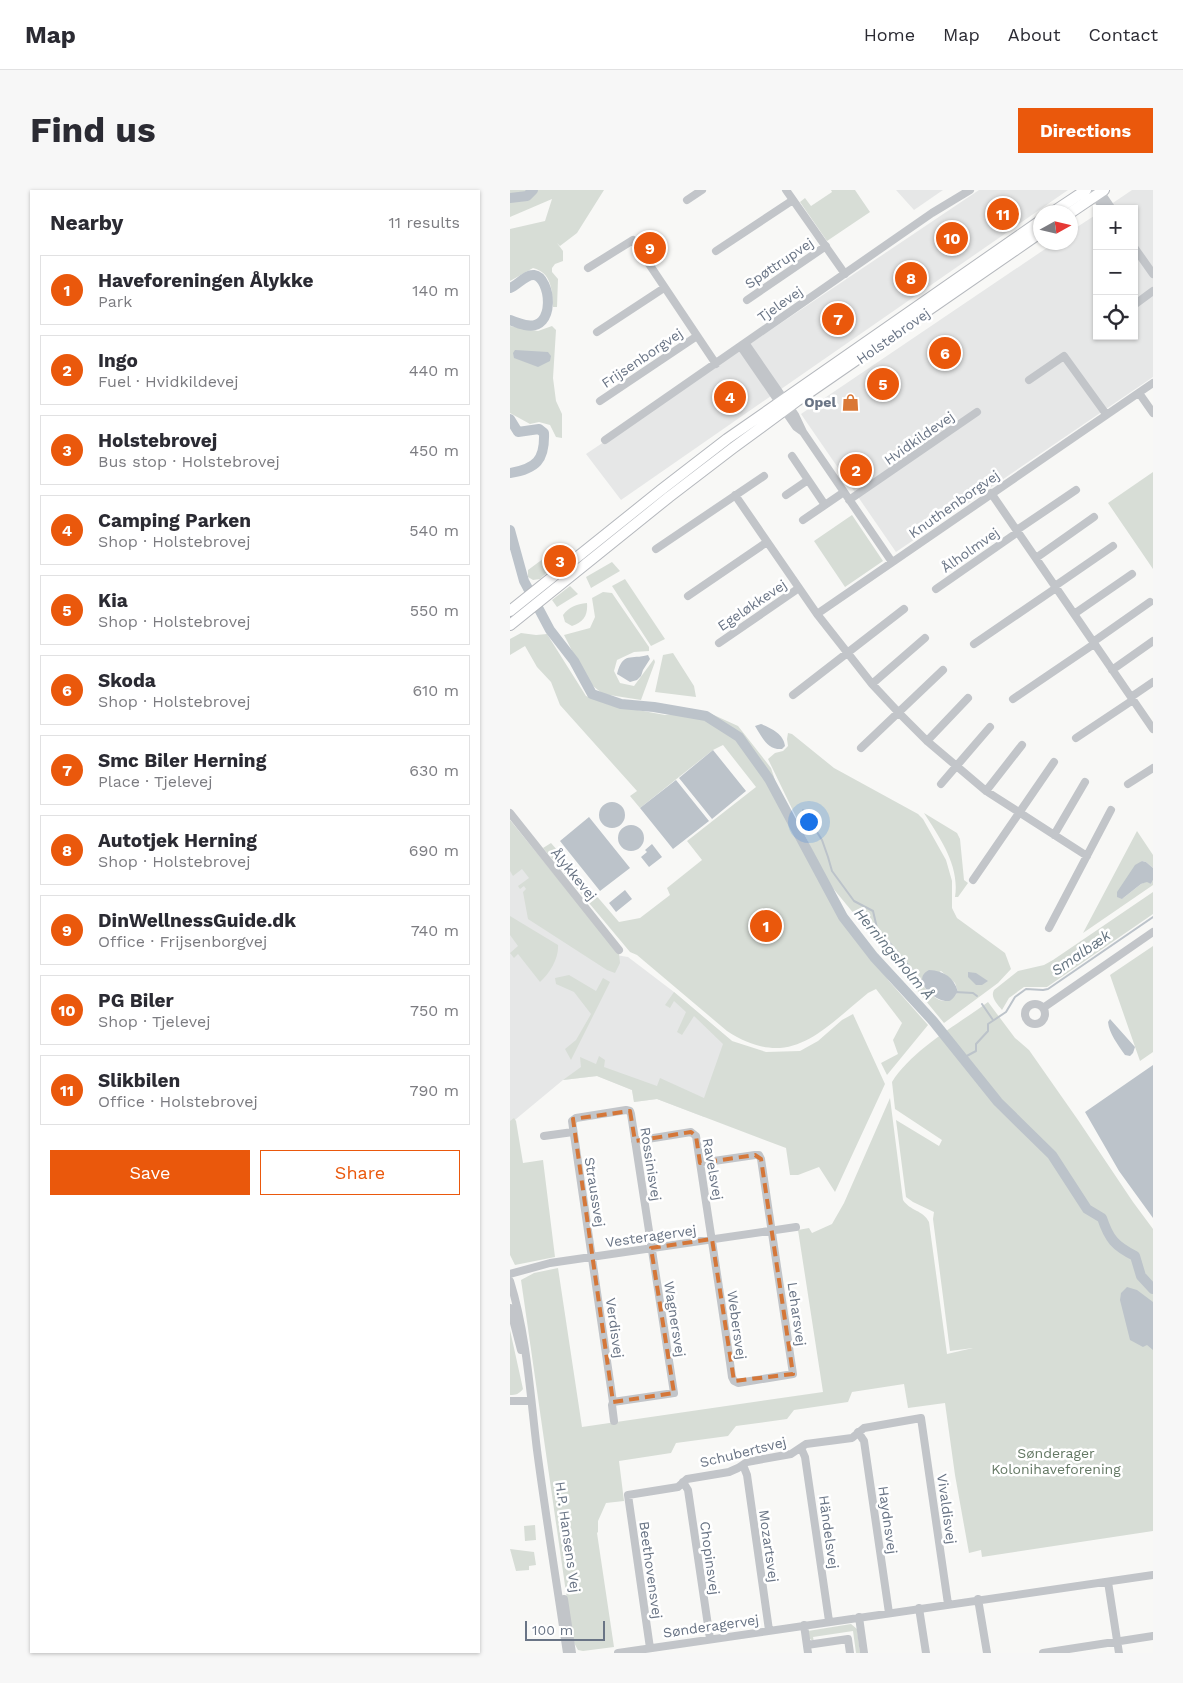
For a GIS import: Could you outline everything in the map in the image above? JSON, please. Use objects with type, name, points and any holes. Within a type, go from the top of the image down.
[{"type":"main road","points":[[1064,205],[1086,190]]},
{"type":"main road","points":[[1078,207],[1098,192]]},
{"type":"main road","name":"Holstebrovej","points":[[510,611],[547,595],[784,405],[1033,226]]},
{"type":"main road","name":"Holstebrovej","points":[[510,624],[540,587],[661,490],[1033,238]]},
{"type":"street","points":[[687,200],[702,190]]},
{"type":"street","name":"Spøttrupvej","points":[[786,190],[845,274]]},
{"type":"street","name":"Tjelevej","points":[[605,440],[932,213],[970,190]]},
{"type":"street","points":[[1098,192],[1103,205]]},
{"type":"street","points":[[1098,192],[1109,205]]},
{"type":"street","points":[[716,252],[793,200]]},
{"type":"street","name":"Frijsenborgvej","points":[[588,268],[633,240],[716,364]]},
{"type":"street","name":"Spøttrupvej","points":[[747,300],[826,246]]},
{"type":"street","points":[[1136,250],[1153,274]]},
{"type":"street","points":[[597,332],[664,288]]},
{"type":"street","points":[[1138,302],[1153,292]]},
{"type":"street","name":"Frijsenborgvej","points":[[600,401],[697,336]]},
{"type":"street","points":[[743,345],[784,405],[796,427],[803,432],[892,562]]},
{"type":"street","points":[[1029,380],[1064,356],[1106,414]]},
{"type":"street","name":"Knuthenborgvej","points":[[817,614],[1153,383]]},
{"type":"street","points":[[1139,393],[1153,413]]},
{"type":"street","name":"Hvidkildevej","points":[[850,500],[977,412]]},
{"type":"street","points":[[792,456],[825,505]]},
{"type":"street","points":[[656,549],[764,476]]},
{"type":"street","points":[[786,495],[808,480]]},
{"type":"street","name":"Ålholmvej","points":[[936,589],[1076,490]]},
{"type":"street","points":[[803,520],[844,492]]},
{"type":"street","name":"Ålholmvej","points":[[992,493],[1152,726]]},
{"type":"street","name":"Egeløkkevej","points":[[736,495],[817,614],[847,654],[899,713],[927,741],[986,791],[1087,856]]},
{"type":"street","points":[[1036,558],[1094,518]]},
{"type":"street","points":[[688,596],[767,542]]},
{"type":"street","points":[[974,644],[1113,546]]},
{"type":"street","points":[[1074,614],[1132,574]]},
{"type":"street","name":"Egeløkkevej","points":[[719,643],[799,588]]},
{"type":"street","points":[[1013,699],[1150,602]]},
{"type":"street","points":[[793,695],[904,608]]},
{"type":"street","points":[[872,684],[925,638]]},
{"type":"street","points":[[1112,670],[1153,641]]},
{"type":"street","points":[[861,748],[943,670]]},
{"type":"street","points":[[1076,738],[1153,682]]},
{"type":"street","points":[[927,741],[968,698]]},
{"type":"street","points":[[941,784],[990,727]]},
{"type":"street","points":[[986,791],[1022,745]]},
{"type":"street","points":[[973,880],[1054,762]]},
{"type":"street","points":[[1128,784],[1153,768]]},
{"type":"street","points":[[1054,835],[1084,782]]},
{"type":"street","points":[[1049,928],[1111,810]]},
{"type":"street","name":"Ålykkevej","points":[[510,813],[619,950]]},
{"type":"street","points":[[1043,1008],[1153,932]]},
{"type":"street","name":"Rossinisvej","points":[[573,1119],[630,1111],[652,1248]]},
{"type":"street","name":"Straussvej","points":[[573,1119],[573,1132],[592,1257]]},
{"type":"street","points":[[544,1136],[573,1132]]},
{"type":"street","name":"Ravelsvej","points":[[635,1141],[694,1133],[712,1239]]},
{"type":"street","points":[[700,1163],[759,1155],[772,1230]]},
{"type":"street","name":"Vesteragervej","points":[[510,1274],[550,1263],[796,1227]]},
{"type":"street","name":"Leharsvej","points":[[766,1378],[793,1374],[772,1230]]},
{"type":"street","name":"Webersvej","points":[[712,1239],[734,1382],[766,1378]]},
{"type":"street","name":"Wagnersvej","points":[[613,1402],[674,1393],[652,1248]]},
{"type":"street","name":"Verdisvej","points":[[592,1257],[613,1402],[614,1421]]},
{"type":"street","name":"H.P. Hansens Vej","points":[[510,1281],[520,1315],[524,1338],[537,1447],[567,1653]]},
{"type":"street","name":"H.P. Hansens Vej","points":[[510,1308],[527,1370]]},
{"type":"street","points":[[510,1401],[532,1401]]},
{"type":"street","name":"Schubertsvej","points":[[628,1495],[678,1486],[687,1479],[729,1472],[747,1462],[791,1454],[806,1444],[852,1438],[864,1428],[921,1418]]},
{"type":"street","name":"Vivaldisvej","points":[[921,1418],[948,1604]]},
{"type":"street","name":"H.P. Hansens Vej","points":[[535,1424],[543,1454],[572,1653]]},
{"type":"street","name":"Haydnsvej","points":[[858,1432],[864,1441],[888,1613]]},
{"type":"street","name":"Händelsvej","points":[[801,1448],[805,1457],[829,1621]]},
{"type":"street","name":"Mozartsvej","points":[[743,1465],[747,1475],[769,1630]]},
{"type":"street","name":"Chopinsvej","points":[[683,1482],[688,1490],[710,1639]]},
{"type":"street","name":"Beethovensvej","points":[[628,1495],[650,1648]]},
{"type":"street","name":"Sønderagervej","points":[[621,1653],[978,1599],[1153,1575]]},
{"type":"street","points":[[1108,1582],[1119,1653]]},
{"type":"street","points":[[978,1599],[986,1653]]},
{"type":"street","points":[[919,1608],[926,1653]]},
{"type":"street","points":[[859,1617],[864,1653]]},
{"type":"street","points":[[804,1625],[808,1649],[848,1639],[850,1653]]},
{"type":"street","points":[[1043,1653],[1153,1636]]},
{"type":"highlighted area","points":[[630,1111],[635,1141],[691,1132],[696,1136],[700,1163],[755,1155],[761,1159],[793,1374],[734,1381],[712,1239],[651,1248],[674,1393],[613,1402],[573,1119]]},
{"type":"shaded area","points":[[896,190],[943,190],[914,210]]},
{"type":"shaded area","points":[[979,190],[1068,190],[1046,205],[1033,205],[1033,214],[621,500],[586,454]]},
{"type":"shaded area","points":[[1132,190],[1153,190],[1153,377],[896,552],[801,414],[1044,250],[1078,250],[1078,226],[1093,217],[1093,340],[1138,340],[1138,205],[1110,205]]},
{"type":"shaded area","points":[[515,350],[548,352],[551,356],[550,361],[538,367],[514,358],[513,353]]},
{"type":"shaded area","points":[[648,655],[650,659],[637,680],[630,682],[617,674],[619,667],[625,659]]},
{"type":"shaded area","points":[[761,724],[780,735],[785,746],[782,749],[772,747],[765,742],[755,726]]},
{"type":"shaded area","points":[[713,750],[746,791],[712,819],[679,778]]},
{"type":"shaded area","points":[[676,780],[709,821],[673,849],[640,808]]},
{"type":"shaded area","points":[[612,802],[621,806],[625,815],[621,824],[612,828],[603,824],[599,815],[603,806]]},
{"type":"shaded area","points":[[589,817],[630,868],[600,891],[560,841]]},
{"type":"shaded area","points":[[510,823],[616,955],[628,957],[674,992],[732,1041],[704,1117],[657,1099],[634,1102],[632,1090],[597,1076],[563,1080],[510,1124]]},
{"type":"shaded area","points":[[631,825],[640,829],[644,838],[640,847],[631,851],[622,847],[618,838],[622,829]]},
{"type":"shaded area","points":[[652,844],[662,857],[649,867],[641,857]]},
{"type":"shaded area","points":[[1142,861],[1153,868],[1151,884],[1147,882],[1141,884],[1122,899],[1117,897],[1117,892],[1135,865]]},
{"type":"shaded area","points":[[625,890],[632,899],[616,912],[609,903]]},
{"type":"shaded area","points":[[929,970],[944,973],[954,982],[958,992],[952,1000],[943,1001],[927,990],[922,979]]},
{"type":"shaded area","points":[[968,972],[976,973],[988,981],[982,985],[976,985],[968,977]]},
{"type":"shaded area","points":[[1110,1019],[1135,1047],[1130,1056],[1125,1055],[1114,1039],[1108,1022]]},
{"type":"shaded area","points":[[1153,1065],[1153,1218],[1119,1171],[1085,1112]]},
{"type":"shaded area","points":[[1127,1287],[1137,1290],[1153,1302],[1153,1350],[1147,1345],[1143,1347],[1130,1340],[1120,1300],[1121,1293]]},
{"type":"green space","points":[[510,190],[604,190],[577,233],[560,246],[557,243],[563,251],[563,261],[555,264],[552,268],[552,272],[558,279],[557,307],[553,307],[550,283],[539,270],[533,268],[510,281],[510,229],[545,221],[552,199],[510,217]]},
{"type":"green space","points":[[831,190],[855,190],[870,212],[827,241],[800,202],[805,198],[811,206],[832,192]]},
{"type":"green space","points":[[510,326],[538,331],[552,326],[556,330],[553,378],[556,401],[562,414],[562,438],[556,437],[550,425],[539,422],[530,424],[510,413]]},
{"type":"green space","points":[[1153,472],[1153,569],[1108,503]]},
{"type":"green space","points":[[852,515],[883,561],[845,587],[814,541]]},
{"type":"green space","points":[[555,550],[561,559],[540,579],[533,580],[528,577],[528,570]]},
{"type":"green space","points":[[612,562],[620,571],[591,588],[586,577]]},
{"type":"green space","points":[[625,579],[665,639],[651,646],[612,586]]},
{"type":"green space","points":[[570,586],[578,594],[557,607],[552,600]]},
{"type":"green space","points":[[603,592],[612,593],[649,647],[649,651],[634,652],[617,660],[614,671],[620,683],[634,686],[654,659],[655,662],[641,700],[603,694],[588,682],[564,635],[590,628],[595,617],[592,598]]},
{"type":"green space","points":[[587,603],[586,614],[580,622],[572,626],[565,622],[563,615],[570,608]]},
{"type":"green space","points":[[521,633],[547,634],[586,696],[610,705],[665,715],[705,711],[738,726],[771,768],[791,829],[827,896],[889,981],[928,1025],[887,1075],[881,1063],[898,1054],[893,1040],[902,1023],[876,989],[868,993],[819,1033],[804,1042],[787,1047],[769,1048],[749,1043],[727,1031],[637,955],[630,952],[543,848],[551,843],[619,922],[640,918],[670,895],[667,888],[702,860],[687,841],[756,787],[723,745],[713,750],[640,808],[630,796],[637,791],[560,705],[551,682],[537,667],[525,646],[510,655],[510,639]]},
{"type":"green space","points":[[673,653],[694,686],[696,697],[655,692],[663,655]]},
{"type":"green space","points":[[788,733],[792,734],[834,768],[918,814],[923,819],[946,860],[952,881],[952,908],[957,918],[1005,953],[1011,969],[998,983],[944,1023],[827,881],[768,759],[788,746]],"holes":[[[941,971],[955,983],[958,992],[953,997],[944,1001],[934,997],[922,984]]]},
{"type":"green space","points":[[924,813],[957,833],[960,839],[964,880],[968,883],[958,897],[955,897],[955,874],[952,863]]},
{"type":"green space","points":[[510,820],[619,954],[620,963],[615,973],[607,970],[528,919],[523,892],[526,889],[524,886],[520,889],[518,886],[529,878],[522,869],[513,876],[510,871]]},
{"type":"green space","points":[[1137,831],[1153,855],[1153,868],[1142,861],[1122,899],[1141,884],[1148,881],[1151,884],[1153,880],[1153,885],[1083,933]]},
{"type":"green space","points":[[1153,892],[1153,914],[1047,987],[1024,987],[1009,998],[1002,1010],[996,1003],[993,998],[994,990],[1018,971],[1044,965],[1053,960]]},
{"type":"green space","points":[[510,916],[558,945],[553,965],[540,982],[518,954],[514,958],[510,953],[518,946],[510,935]]},
{"type":"green space","points":[[1153,946],[1153,1052],[1140,1061],[1110,975]]},
{"type":"green space","points":[[569,975],[596,991],[603,978],[610,982],[571,1060],[565,1049],[576,1040],[591,1014],[574,992],[556,984],[555,978]]},
{"type":"green space","points":[[674,992],[732,1041],[766,1052],[800,1051],[818,1041],[842,1020],[853,1014],[885,1084],[835,1192],[819,1167],[798,1175],[790,1175],[786,1148],[657,1099],[634,1102],[632,1090],[597,1076],[563,1080],[581,1067],[580,1057],[596,1064],[599,1056],[605,1060],[604,1067],[657,1086],[660,1078],[704,1098],[723,1044],[694,1016],[682,1035],[677,1032],[686,1012],[674,1001],[670,1008],[665,1005]]},
{"type":"green space","name":"Sønderager Kolonihaveforening","points":[[988,1002],[1015,1038],[1029,1050],[1153,1229],[1153,1531],[982,1557],[981,1550],[969,1553],[955,1475],[945,1403],[908,1408],[904,1384],[852,1392],[848,1402],[794,1410],[787,1419],[736,1426],[728,1436],[676,1443],[671,1453],[619,1461],[624,1501],[606,1503],[598,1521],[597,1533],[614,1647],[578,1650],[573,1641],[521,1280],[534,1273],[558,1268],[582,1427],[823,1392],[798,1230],[809,1228],[812,1233],[832,1224],[844,1203],[890,1098],[903,1200],[929,1222],[947,1354],[973,1348],[950,1351],[933,1219],[934,1212],[906,1197],[896,1120],[939,1146],[942,1140],[895,1109],[892,1082],[923,1048]]},
{"type":"green space","points":[[514,1118],[523,1163],[543,1160],[555,1257],[515,1265],[510,1255],[510,1121]]},
{"type":"green space","points":[[510,1330],[523,1389],[514,1395],[510,1395]]},
{"type":"green space","points":[[535,1525],[536,1540],[525,1541],[524,1526]]},
{"type":"green space","points":[[510,1549],[534,1552],[536,1565],[529,1566],[529,1570],[516,1571]]},
{"type":"green space","points":[[851,1624],[857,1629],[860,1653],[856,1653],[853,1631],[813,1637],[814,1642],[809,1638],[808,1631]]},
{"type":"waterway","name":"Herningsholm Å","points":[[510,198],[527,196],[533,190]]},
{"type":"waterway","name":"Herningsholm Å","points":[[510,288],[528,276],[534,275],[540,278],[544,285],[548,303],[542,320],[535,325],[525,325],[510,320]]},
{"type":"waterway","name":"Herningsholm Å","points":[[510,419],[518,432],[539,429],[544,433],[543,450],[537,462],[526,469],[510,473]]},
{"type":"waterway","name":"Herningsholm Å","points":[[510,530],[524,581],[550,630],[574,661],[592,694],[621,704],[654,707],[706,716],[739,737],[769,779],[843,917],[874,957],[933,1021],[998,1102],[1052,1155],[1087,1209],[1102,1218],[1110,1237],[1122,1249],[1135,1256],[1141,1276],[1153,1289]]},
{"type":"waterway","name":"Herningsholm Å","points":[[510,549],[514,545]]},
{"type":"waterway","points":[[803,810],[822,840],[832,871],[854,901],[873,911],[877,928],[924,984]]},
{"type":"waterway","name":"Smalbæk","points":[[963,1058],[976,1051],[976,1044],[988,1031],[988,1024],[1006,1012],[1015,997],[1026,989],[1048,989],[1153,917]]},
{"type":"waterway","points":[[955,992],[973,993],[977,996]]},
{"type":"waterway","points":[[982,1004],[993,1020]]},
{"type":"place","name":"Slikbilen","points":[[1003,214]]},
{"type":"place","name":"PG Biler","points":[[952,238]]},
{"type":"place","name":"DinWellnessGuide.dk","points":[[650,248]]},
{"type":"place","name":"Autotjek Herning","points":[[911,278]]},
{"type":"place","name":"Smc Biler Herning","points":[[838,319]]},
{"type":"place","name":"Skoda","points":[[945,353]]},
{"type":"place","name":"Kia","points":[[883,384]]},
{"type":"place","name":"Camping Parken","points":[[730,397]]},
{"type":"place","name":"Opel","points":[[850,402]]},
{"type":"place","name":"Ingo","points":[[856,470]]},
{"type":"place","name":"Holstebrovej","points":[[560,561]]},
{"type":"place","name":"Haveforeningen Ålykke","points":[[766,926]]}]
